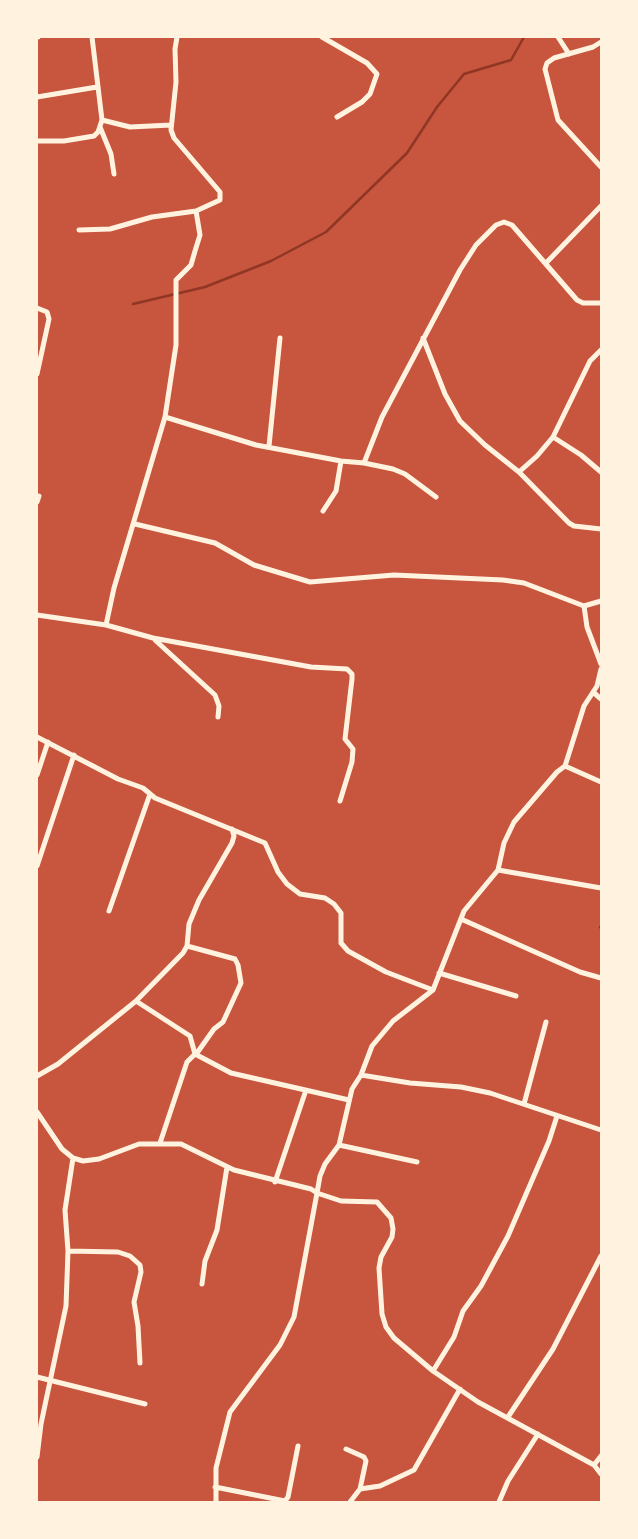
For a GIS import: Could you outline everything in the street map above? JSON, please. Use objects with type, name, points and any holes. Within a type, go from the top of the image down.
[{"type":"street","points":[[37,141],[64,141],[94,135],[100,127],[103,120],[92,37]]},
{"type":"street","points":[[79,230],[110,229],[152,217],[196,211],[219,202],[221,195],[174,138],[171,125],[175,98],[177,37]]},
{"type":"street","points":[[322,37],[367,63],[377,74],[370,94],[338,117]]},
{"type":"street","points":[[558,37],[569,54]]},
{"type":"street","points":[[601,42],[554,58],[547,63],[545,69],[558,120],[601,167]]},
{"type":"street","points":[[37,97],[97,87]]},
{"type":"street","points":[[103,120],[130,127],[171,125]]},
{"type":"street","points":[[100,127],[111,153],[114,174]]},
{"type":"street","points":[[546,263],[601,206]]},
{"type":"street","points":[[106,625],[114,588],[165,417],[176,345],[176,281],[191,265],[200,235],[196,211]]},
{"type":"street","points":[[365,463],[382,417],[422,338],[476,245],[496,225],[504,222],[512,225],[578,300],[583,303],[601,303]]},
{"type":"street","points":[[37,308],[47,312],[49,319],[37,374]]},
{"type":"street","points":[[269,446],[280,338]]},
{"type":"street","points":[[422,338],[445,394],[460,421],[519,472],[569,523],[601,529]]},
{"type":"street","points":[[519,472],[553,437],[590,361],[601,350]]},
{"type":"street","points":[[165,417],[237,440],[341,461],[365,463],[405,474],[436,497]]},
{"type":"street","points":[[553,437],[601,472]]},
{"type":"street","points":[[323,510],[336,491],[341,461]]},
{"type":"street","points":[[135,524],[215,543],[254,565],[310,582],[404,575],[503,580],[524,583],[584,606],[601,601]]},
{"type":"street","points":[[216,1502],[216,1468],[230,1412],[280,1345],[294,1317],[320,1177],[325,1164],[339,1145],[352,1089],[361,1076],[372,1046],[380,1034],[433,990],[461,919],[498,870],[504,843],[518,816],[565,765],[584,706],[597,686],[601,667],[587,627],[584,606]]},
{"type":"street","points":[[37,615],[106,625],[153,638],[311,667],[350,671],[352,679],[345,739],[353,750],[340,801]]},
{"type":"street","points":[[153,638],[215,695],[219,706],[218,718]]},
{"type":"street","points":[[593,692],[601,699]]},
{"type":"street","points":[[37,737],[150,794],[265,843],[278,872],[287,884],[300,894],[324,898],[334,904],[341,913],[341,943],[348,951],[386,972],[433,990]]},
{"type":"street","points":[[37,775],[48,742]]},
{"type":"street","points":[[37,866],[39,851],[75,755]]},
{"type":"street","points":[[565,765],[601,782]]},
{"type":"street","points":[[109,911],[150,794]]},
{"type":"street","points":[[37,1076],[58,1064],[136,1001],[183,953],[187,946],[189,924],[199,900],[232,843],[232,829]]},
{"type":"street","points":[[498,870],[601,888]]},
{"type":"street","points":[[461,919],[580,972],[601,978]]},
{"type":"street","points":[[160,1143],[187,1062],[223,1022],[241,983],[239,965],[235,959],[187,946]]},
{"type":"street","points":[[439,973],[516,996]]},
{"type":"street","points":[[136,1001],[190,1036],[196,1054],[231,1073],[349,1100]]},
{"type":"street","points":[[524,1104],[546,1022]]},
{"type":"street","points":[[361,1076],[461,1087],[490,1093],[601,1130]]},
{"type":"street","points":[[275,1182],[306,1090]]},
{"type":"street","points":[[37,1112],[62,1149],[73,1158],[83,1161],[99,1159],[139,1144],[181,1144],[227,1167],[275,1182],[311,1189],[341,1201],[377,1202],[391,1218],[392,1237],[381,1256],[379,1268],[382,1314],[386,1327],[394,1338],[433,1371],[478,1402],[594,1465],[601,1474]]},
{"type":"street","points":[[433,1371],[454,1337],[463,1311],[481,1286],[508,1237],[557,1116]]},
{"type":"street","points":[[339,1145],[417,1162]]},
{"type":"street","points":[[37,1457],[41,1424],[66,1306],[68,1251],[65,1210],[73,1158]]},
{"type":"street","points":[[202,1284],[205,1261],[217,1230],[227,1167]]},
{"type":"street","points":[[68,1251],[118,1252],[130,1256],[140,1265],[141,1272],[134,1302],[140,1363]]},
{"type":"street","points":[[508,1417],[553,1349],[601,1256]]},
{"type":"street","points":[[37,1377],[145,1404]]},
{"type":"street","points":[[360,1489],[380,1486],[414,1470],[460,1389]]},
{"type":"street","points":[[499,1502],[508,1481],[538,1434]]},
{"type":"street","points":[[215,1487],[285,1501],[298,1446]]},
{"type":"street","points":[[346,1449],[364,1457],[366,1461],[360,1489],[350,1502]]},
{"type":"street","points":[[594,1465],[601,1457]]},
{"type":"waterway","points":[[133,304],[205,287],[271,261],[326,232],[407,153],[437,107],[464,74],[511,60],[524,37]]}]
